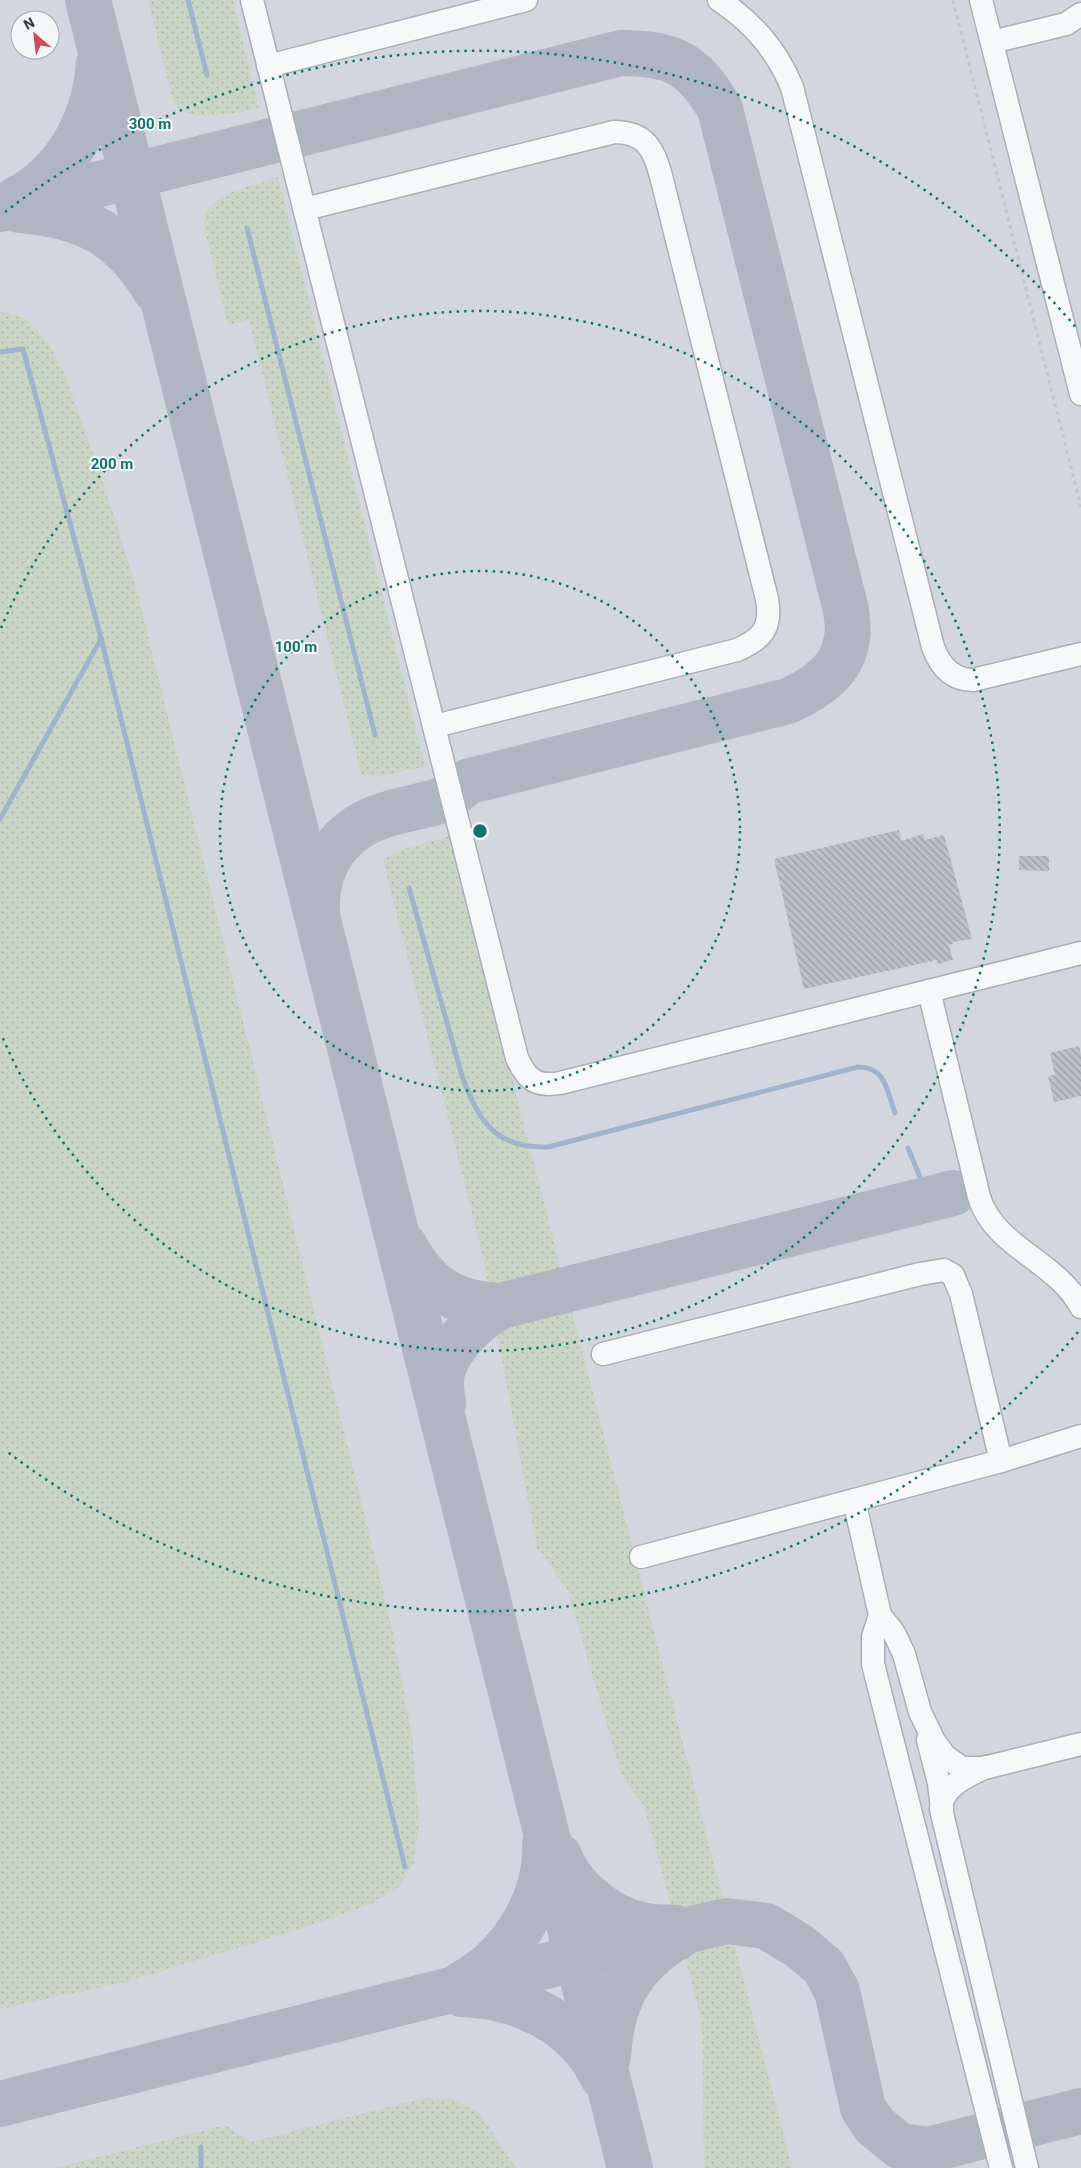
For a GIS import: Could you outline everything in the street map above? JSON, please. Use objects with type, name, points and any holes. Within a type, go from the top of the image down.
[{"type":"lane","points":[[252,0],[517,1058],[526,1074],[538,1083],[548,1085],[560,1083],[1081,953]]},
{"type":"lane","points":[[268,66],[526,0]]},
{"type":"lane","points":[[719,0],[744,18],[766,40],[785,71],[792,87],[933,648],[940,664],[952,675],[965,680],[973,680],[1081,654]]},
{"type":"lane","points":[[982,0],[1081,394]]},
{"type":"lane","points":[[992,42],[1066,24],[1081,14]]},
{"type":"lane","points":[[305,209],[614,132],[630,134],[645,142],[658,163],[763,580],[769,607],[768,623],[759,637],[745,646],[435,726]]},
{"type":"lane","points":[[929,991],[984,1211],[997,1227],[1065,1286],[1081,1307]]},
{"type":"lane","points":[[603,1354],[920,1274],[944,1270],[953,1275],[961,1294],[1001,1460]]},
{"type":"lane","points":[[641,1557],[1001,1460],[1081,1436]]},
{"type":"lane","points":[[854,1500],[880,1614],[894,1633],[904,1654],[939,1783],[944,1822],[1027,2168]]},
{"type":"lane","points":[[880,1614],[873,1637],[874,1664],[1001,2168]]},
{"type":"lane","points":[[920,1712],[934,1741],[945,1756],[962,1768],[986,1767],[1081,1744]]},
{"type":"lane","points":[[941,1800],[964,1778],[986,1767]]},
{"type":"path","points":[[953,0],[1081,507]]},
{"type":"shaded area","points":[[0,0],[1081,0],[1081,2168],[0,2168]]},
{"type":"green space","points":[[148,0],[233,0],[259,108],[231,114],[209,116],[189,114],[180,109],[173,101]]},
{"type":"green space","points":[[278,177],[425,767],[379,776],[361,774],[249,320],[228,325],[205,231],[205,215],[209,207],[226,195]]},
{"type":"green space","points":[[0,312],[24,317],[47,341],[65,375],[101,476],[135,583],[391,1623],[412,1736],[419,1825],[414,1862],[400,1886],[371,1904],[304,1928],[125,1982],[0,2009]]},
{"type":"green space","points":[[452,835],[511,1074],[792,2168],[704,2168],[702,2022],[644,1806],[621,1774],[568,1591],[537,1548],[482,1253],[383,860],[395,852]]},
{"type":"green space","points":[[423,2098],[453,2099],[480,2114],[516,2168],[55,2168],[225,2125],[251,2142]]},
{"type":"building","points":[[899,830],[901,841],[923,834],[925,840],[944,835],[972,939],[952,942],[953,944],[949,945],[953,960],[938,964],[937,960],[804,989],[774,859]]},
{"type":"building","points":[[1019,856],[1049,856],[1049,871],[1019,870]]},
{"type":"building","points":[[1079,1046],[1081,1055],[1081,1096],[1054,1102],[1048,1076],[1055,1075],[1050,1053]]},
{"type":"waterway","points":[[188,0],[207,75]]},
{"type":"waterway","points":[[247,228],[375,735]]},
{"type":"waterway","points":[[0,352],[23,349],[101,638],[405,1867]]},
{"type":"waterway","points":[[0,819],[101,639]]},
{"type":"waterway","points":[[409,888],[462,1076],[468,1092],[483,1119],[502,1137],[515,1143],[548,1147],[858,1067],[867,1068],[880,1076],[887,1089],[895,1113]]},
{"type":"waterway","points":[[908,1148],[920,1177]]},
{"type":"waterway","points":[[201,2147],[201,2168]]},
{"type":"taxiway","points":[[88,0],[630,2168]]},
{"type":"taxiway","points":[[0,209],[621,53],[655,55],[680,64],[701,81],[720,109],[846,610],[848,635],[840,660],[834,669],[818,684],[788,701],[470,781],[442,800],[367,822],[342,840],[333,851],[320,878],[317,910]]},
{"type":"taxiway","points":[[17,199],[35,188],[51,174],[76,142],[92,104],[99,63]]},
{"type":"taxiway","points":[[20,210],[64,217],[100,231],[130,255],[156,291]]},
{"type":"taxiway","points":[[443,1403],[441,1376],[447,1358],[459,1340],[475,1324],[501,1306],[953,1193]]},
{"type":"taxiway","points":[[404,1245],[422,1272],[443,1290],[468,1302],[501,1306]]},
{"type":"taxiway","points":[[462,1984],[480,1973],[496,1959],[523,1925],[540,1887],[545,1845]]},
{"type":"taxiway","points":[[559,1856],[578,1886],[586,1895],[606,1910],[639,1925],[676,1928]]},
{"type":"taxiway","points":[[0,2104],[727,1921],[766,1926],[799,1946],[824,1967],[837,1991],[863,2108],[875,2126],[900,2146],[928,2150],[1081,2111]]},
{"type":"taxiway","points":[[608,2056],[614,2018],[619,2001],[627,1986],[648,1959],[679,1936]]},
{"type":"taxiway","points":[[462,1994],[505,2000],[544,2016],[562,2027],[578,2041],[592,2058],[603,2077]]}]
